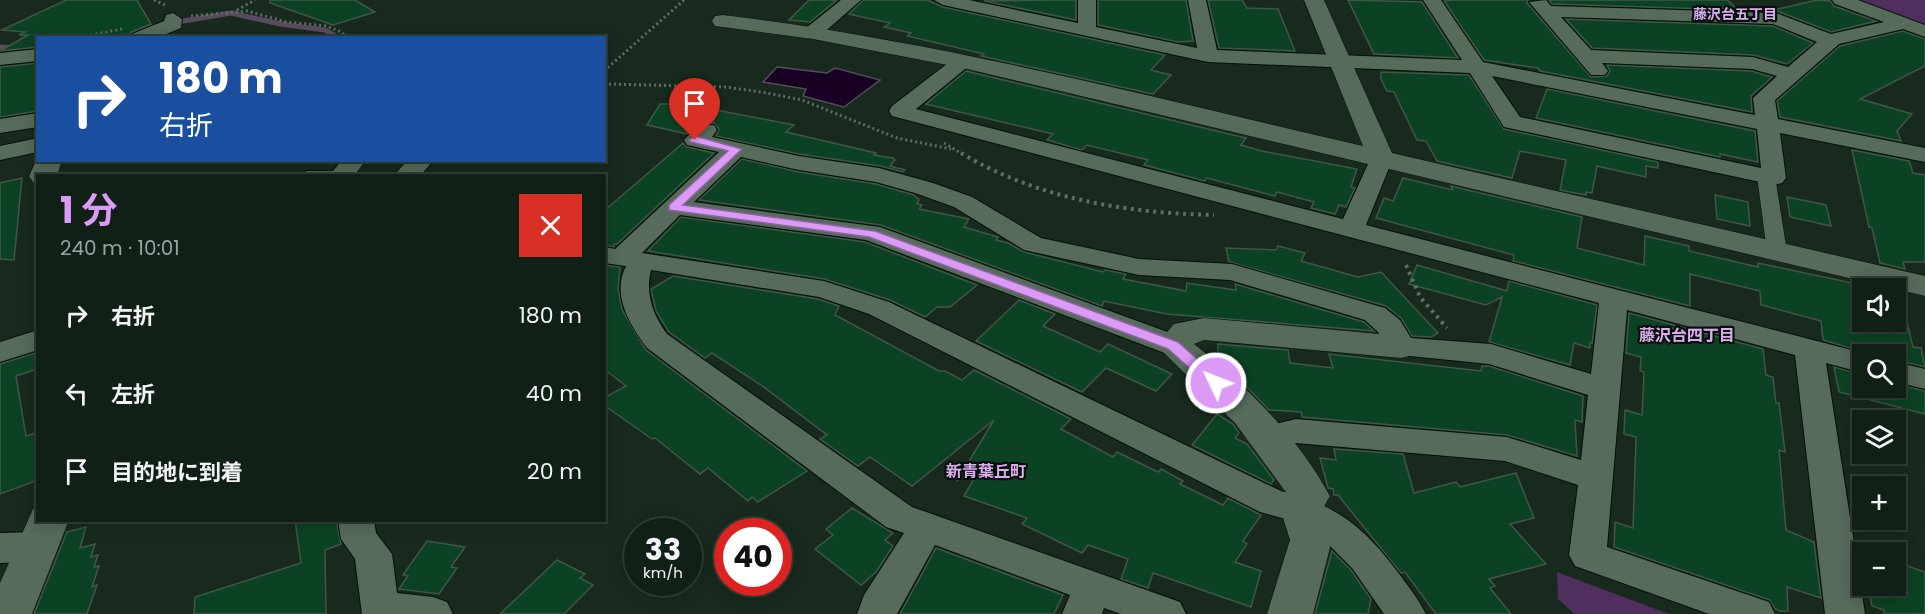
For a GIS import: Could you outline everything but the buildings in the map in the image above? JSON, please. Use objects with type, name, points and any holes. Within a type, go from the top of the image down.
[{"type":"street","points":[[813,32],[850,0]]},
{"type":"street","points":[[943,0],[971,3],[1208,56],[1476,67],[1925,155]]},
{"type":"street","points":[[1087,0],[1087,30]]},
{"type":"street","points":[[1197,0],[1208,56]]},
{"type":"street","points":[[1314,0],[1381,158],[1352,228]]},
{"type":"street","points":[[1432,0],[1512,122],[1774,178],[1764,98],[1831,41],[1905,24]]},
{"type":"street","points":[[1841,0],[1925,31]]},
{"type":"street","points":[[1542,5],[1619,95]]},
{"type":"street","points":[[1542,5],[1776,19],[1831,41]]},
{"type":"street","points":[[144,36],[174,24],[173,19]]},
{"type":"street","points":[[723,21],[813,32],[963,61],[1925,286]]},
{"type":"street","points":[[0,59],[36,55]]},
{"type":"street","points":[[1586,56],[1753,63],[1792,74]]},
{"type":"street","points":[[963,61],[900,111],[1852,360]]},
{"type":"street","points":[[0,126],[36,120]]},
{"type":"street","points":[[706,130],[695,140],[799,163],[879,175],[924,188],[963,202],[1033,244],[1139,267],[1232,272],[1363,309],[1375,314],[1390,327],[1401,347]]},
{"type":"street","points":[[0,153],[36,145]]},
{"type":"street","points":[[622,258],[736,149]]},
{"type":"street","points":[[343,174],[353,162]]},
{"type":"street","points":[[407,174],[421,162]]},
{"type":"street","points":[[1766,176],[1778,252]]},
{"type":"street","points":[[674,207],[871,234],[1173,345],[1260,424],[1270,436],[1310,496],[1301,508]]},
{"type":"street","points":[[622,258],[824,289],[879,308],[1272,502],[1301,508],[1338,529],[1353,543],[1406,614]]},
{"type":"street","points":[[622,258],[635,271],[637,308],[645,326],[657,341],[899,517],[927,527],[1087,601],[1166,614]]},
{"type":"street","points":[[1614,298],[1588,555],[1755,614]]},
{"type":"street","points":[[1173,345],[1186,332],[1204,329],[1491,354],[1605,389]]},
{"type":"street","points":[[0,352],[36,340]]},
{"type":"street","points":[[1809,349],[1845,614]]},
{"type":"street","points":[[1906,374],[1925,379]]},
{"type":"street","points":[[1270,436],[1296,432],[1507,449],[1596,478]]},
{"type":"street","points":[[1290,614],[1311,540],[1301,508]]},
{"type":"street","points":[[356,522],[359,539],[373,554],[380,611],[397,609],[433,614]]},
{"type":"street","points":[[877,614],[927,527]]},
{"type":"street","points":[[9,614],[28,538]]},
{"type":"path","points":[[237,10],[255,0]]},
{"type":"path","points":[[606,69],[684,0]]},
{"type":"path","points":[[173,19],[237,10],[257,13],[286,22],[326,26],[342,32],[345,36]]},
{"type":"path","points":[[606,84],[726,87],[767,93],[812,104],[897,138],[954,150]]},
{"type":"path","points":[[916,115],[938,139],[1002,176],[1066,196],[1140,212],[1215,215]]},
{"type":"path","points":[[1405,263],[1420,297],[1458,339],[1465,352]]},
{"type":"shaded area","points":[[1851,0],[1925,0],[1925,27]]},
{"type":"shaded area","points":[[777,67],[827,73],[835,68],[880,80],[844,107],[803,96],[806,89],[763,82]]},
{"type":"shaded area","points":[[1557,572],[1669,614],[1574,614],[1558,599]]},
{"type":"waterway","points":[[172,23],[231,13],[280,24],[325,30],[336,36]]},
{"type":"waterway","points":[[127,32],[157,26]]},
{"type":"waterway","points":[[0,47],[15,48]]},
{"type":"district","name":"藤沢台五丁目","points":[[1735,14]]},
{"type":"district","name":"藤沢台四丁目","points":[[1687,335]]},
{"type":"district","name":"新青葉丘町","points":[[986,471]]},
{"type":"route","points":[[695,140],[736,149],[674,207],[871,234],[1173,345],[1216,383]]}]
